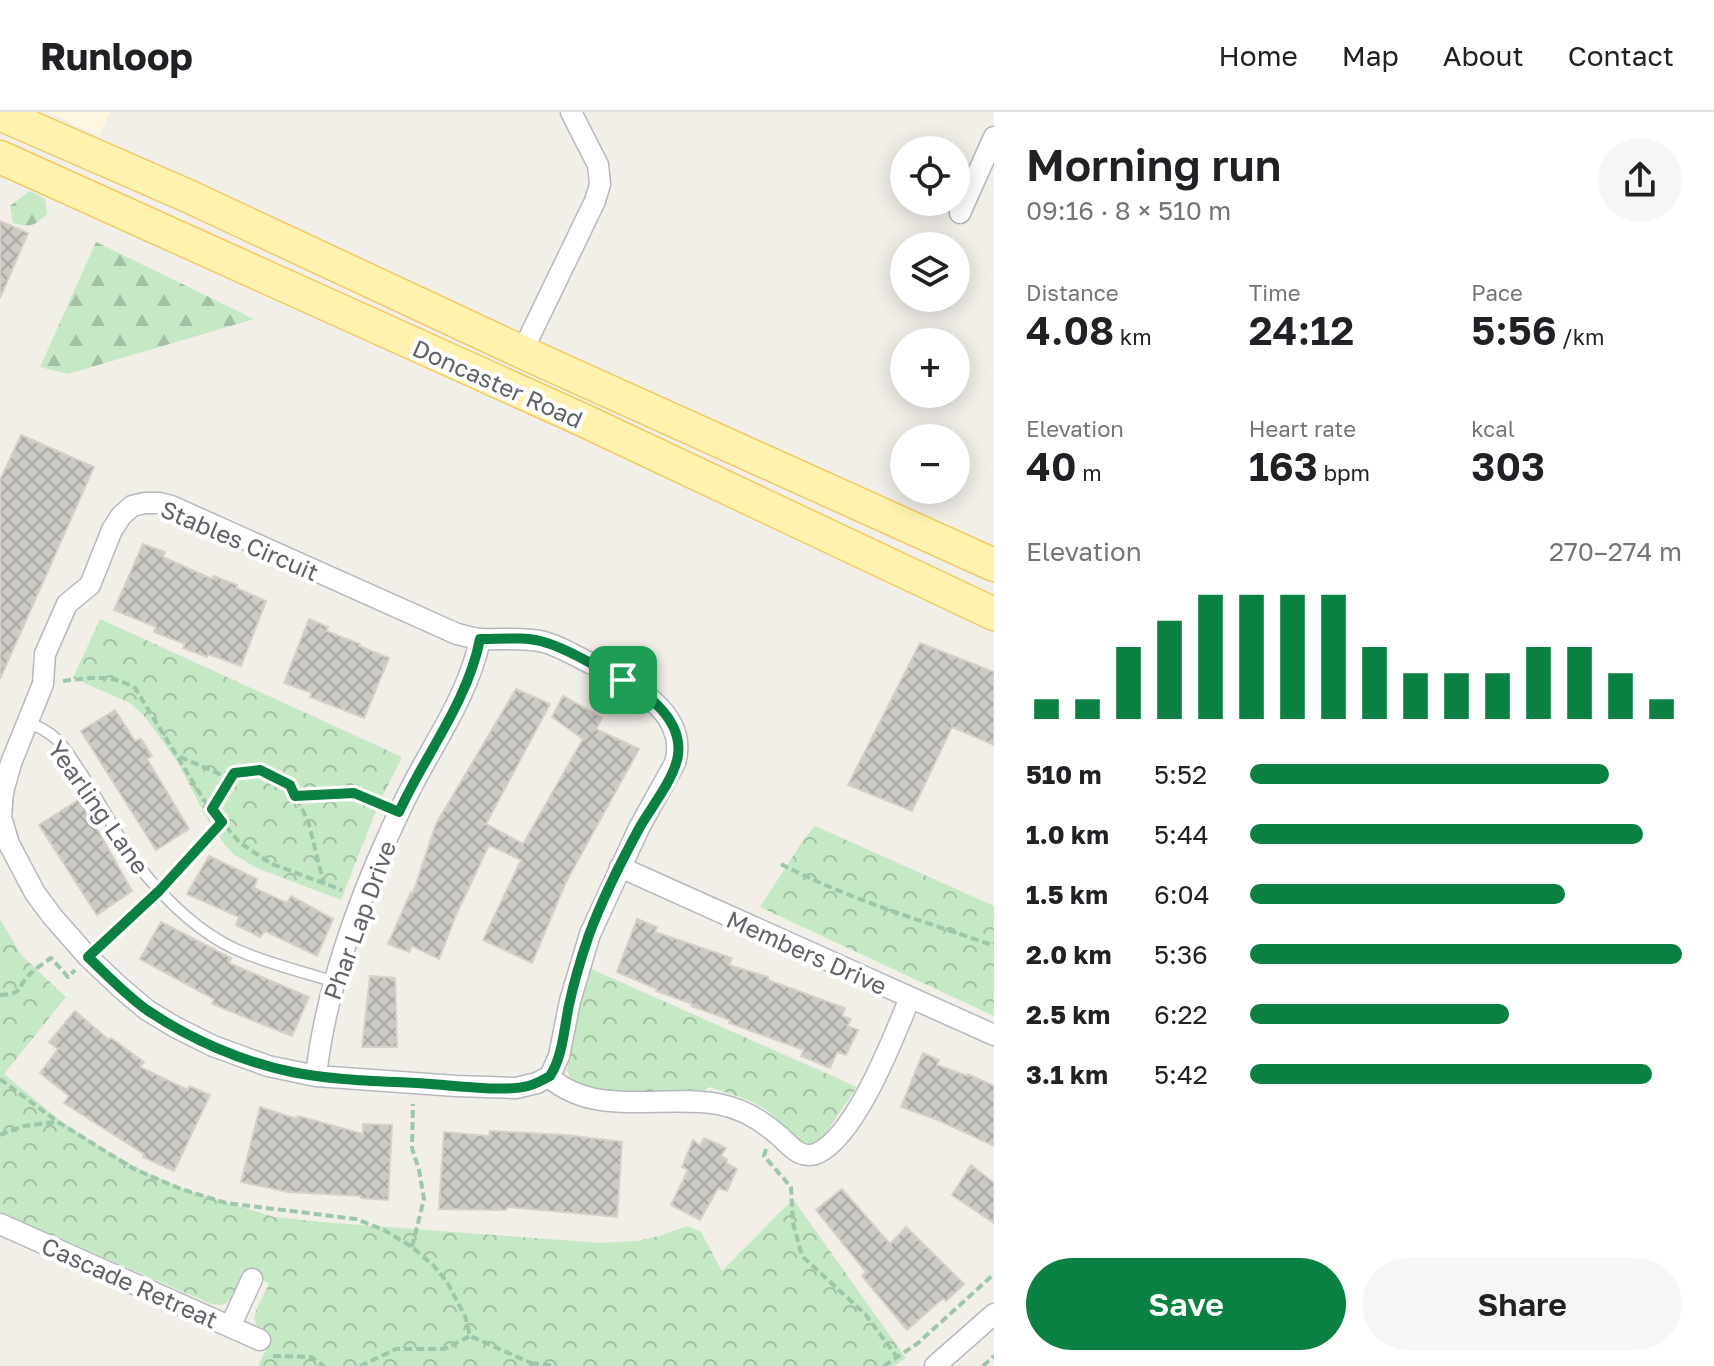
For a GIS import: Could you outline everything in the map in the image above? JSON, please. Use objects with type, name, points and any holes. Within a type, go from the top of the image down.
[{"type":"main road","name":"Doncaster Road","points":[[0,114],[188,196],[522,352],[994,565]]},
{"type":"main road","name":"Doncaster Road","points":[[0,157],[585,421],[994,614]]},
{"type":"main road","points":[[505,386],[522,352]]},
{"type":"street","points":[[522,352],[595,201],[600,184],[598,165],[571,112]]},
{"type":"street","points":[[970,191],[994,137]]},
{"type":"street","name":"Stables Circuit","points":[[160,503],[457,634],[480,639],[546,642],[623,680],[644,694],[670,721],[676,733],[678,755],[639,828],[590,934],[570,1001],[559,1056],[549,1077],[516,1088],[316,1076],[240,1057],[175,1027],[147,1010],[88,957],[52,916],[35,893],[2,828],[3,792],[11,763],[43,684],[45,654],[67,604],[90,585],[112,530],[121,516],[132,506],[160,503]]},
{"type":"street","name":"Phar Lap Drive","points":[[316,1076],[321,1038],[335,982],[363,898],[399,812],[466,684],[480,639]]},
{"type":"street","name":"Members Drive","points":[[620,867],[994,1035]]},
{"type":"street","points":[[549,1077],[562,1088],[586,1098],[720,1104],[769,1127],[802,1154],[814,1155],[831,1143],[856,1112],[910,998]]},
{"type":"street","name":"Cascade Retreat","points":[[0,1224],[260,1340]]},
{"type":"street","points":[[230,1327],[252,1279]]},
{"type":"street","points":[[935,1366],[994,1314]]},
{"type":"lane","name":"Yearling Lane","points":[[27,722],[53,736],[63,747],[148,879],[199,926],[246,954],[335,982]]},
{"type":"path","points":[[43,684],[102,676],[121,680],[135,688],[212,809],[240,843],[272,864],[363,898]]},
{"type":"path","points":[[178,756],[220,774],[260,770],[290,785],[308,821],[324,884]]},
{"type":"path","points":[[212,809],[234,773]]},
{"type":"path","points":[[295,796],[354,793],[399,812]]},
{"type":"path","points":[[0,995],[19,990],[27,975],[51,958],[68,977],[159,891],[222,822]]},
{"type":"path","points":[[781,864],[845,894],[993,944]]},
{"type":"path","points":[[0,1079],[58,1122],[134,1169],[226,1203],[356,1219],[384,1230],[412,1247],[447,1282],[465,1316],[470,1336]]},
{"type":"path","points":[[412,1247],[424,1199],[412,1148],[414,1083]]},
{"type":"path","points":[[0,1135],[24,1126],[58,1122]]},
{"type":"path","points":[[769,1127],[764,1156],[791,1187],[793,1223],[802,1256],[865,1314],[897,1357]]},
{"type":"path","points":[[884,1366],[918,1343],[994,1274]]},
{"type":"path","points":[[470,1336],[531,1365],[557,1366]]},
{"type":"path","points":[[360,1366],[396,1349],[444,1349],[470,1336]]},
{"type":"path","points":[[260,1340],[255,1351],[270,1356],[311,1357],[324,1366]]},
{"type":"path","points":[[983,1366],[994,1356]]},
{"type":"shaded area","points":[[48,112],[110,112],[99,136]]},
{"type":"green space","points":[[30,191],[45,199],[47,214],[32,225],[13,223],[10,206]]},
{"type":"green space","points":[[96,242],[254,319],[68,374],[40,367]]},
{"type":"green space","points":[[100,619],[402,757],[379,803],[341,900],[257,868],[233,854],[213,830],[177,761],[145,717],[130,703],[73,678]]},
{"type":"green space","points":[[815,826],[994,906],[994,1016],[760,907]]},
{"type":"green space","points":[[0,919],[22,956],[66,997],[4,1074],[62,1122],[143,1171],[186,1190],[274,1217],[321,1222],[601,1243],[637,1241],[688,1226],[701,1232],[722,1271],[793,1199],[906,1358],[894,1366],[258,1366],[270,1341],[257,1326],[255,1314],[269,1283],[243,1272],[232,1298],[223,1305],[211,1304],[0,1212]]},
{"type":"green space","points":[[587,967],[857,1087],[823,1137],[810,1145],[758,1105],[710,1087],[694,1095],[609,1093],[575,1086],[567,1071]]},
{"type":"building","points":[[0,221],[28,233],[0,298]]},
{"type":"building","points":[[21,435],[94,467],[0,679],[0,480]]},
{"type":"building","points":[[143,544],[165,552],[163,557],[212,579],[214,576],[237,585],[236,588],[266,601],[241,666],[183,648],[185,644],[154,632],[156,627],[114,610]]},
{"type":"building","points":[[309,619],[328,627],[326,631],[389,658],[364,718],[310,697],[312,693],[284,683]]},
{"type":"building","points":[[920,643],[994,672],[994,745],[952,727],[912,811],[848,785]]},
{"type":"building","points":[[516,689],[550,704],[486,824],[523,844],[583,739],[552,717],[563,696],[602,718],[596,729],[639,749],[566,882],[532,963],[483,940],[521,860],[489,845],[439,959],[412,946],[409,952],[388,944],[413,893],[436,824]]},
{"type":"building","points":[[115,710],[135,741],[141,739],[152,756],[147,759],[189,829],[156,850],[81,731]]},
{"type":"building","points":[[80,799],[132,891],[97,915],[39,825]]},
{"type":"building","points":[[209,856],[257,879],[254,888],[287,903],[291,896],[333,919],[317,956],[265,931],[260,937],[236,925],[239,917],[187,894]]},
{"type":"building","points":[[637,919],[657,927],[655,932],[732,958],[729,965],[845,1008],[842,1016],[851,1019],[847,1026],[858,1030],[846,1055],[837,1052],[830,1068],[801,1056],[804,1050],[729,1023],[730,1020],[617,972]]},
{"type":"building","points":[[161,922],[231,958],[229,963],[309,997],[292,1036],[212,1004],[214,999],[140,959]]},
{"type":"building","points":[[370,976],[395,978],[397,1047],[362,1047]]},
{"type":"building","points":[[75,1011],[109,1040],[111,1038],[144,1062],[140,1067],[188,1090],[189,1086],[210,1095],[174,1171],[143,1157],[144,1154],[64,1103],[69,1096],[40,1073],[58,1049],[49,1042]]},
{"type":"building","points":[[923,1053],[939,1060],[937,1065],[994,1086],[994,1146],[901,1107]]},
{"type":"building","points":[[260,1107],[363,1134],[363,1124],[392,1125],[388,1200],[288,1192],[241,1182]]},
{"type":"building","points":[[490,1131],[622,1142],[617,1217],[507,1207],[506,1210],[439,1209],[444,1132],[489,1136]]},
{"type":"building","points":[[704,1138],[726,1148],[721,1156],[737,1169],[727,1191],[718,1188],[700,1220],[671,1205],[688,1170],[682,1167],[693,1140],[700,1146]]},
{"type":"building","points":[[971,1165],[994,1183],[994,1223],[952,1195]]},
{"type":"building","points":[[842,1189],[890,1244],[906,1227],[964,1284],[907,1330],[862,1276],[866,1272],[816,1210]]},
{"type":"route","points":[[480,639],[546,642],[623,680],[644,694],[670,721],[676,733],[678,755],[671,774],[639,828],[590,934],[578,968],[559,1056],[555,1068],[545,1079],[516,1088],[456,1086],[316,1076],[268,1066],[213,1046],[175,1027],[147,1010],[88,957],[159,891],[222,822],[212,809],[234,773],[260,770],[290,785],[295,796],[354,793],[399,812],[466,684],[480,639]]}]
